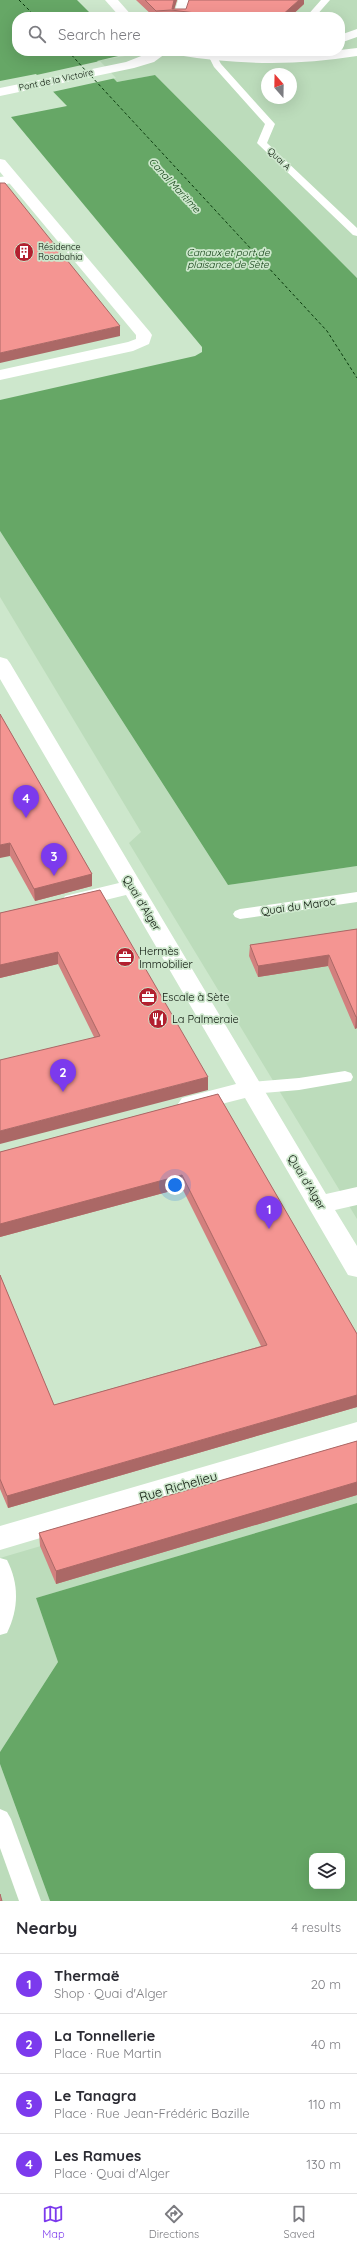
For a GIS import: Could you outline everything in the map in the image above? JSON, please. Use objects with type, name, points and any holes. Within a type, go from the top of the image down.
[{"type":"street","points":[[111,0],[122,12]]},
{"type":"street","points":[[180,12],[184,0]]},
{"type":"street","points":[[345,37],[357,33]]},
{"type":"street","points":[[345,54],[357,52]]},
{"type":"street","name":"Pont de la Victoire","points":[[0,92],[113,69],[149,59],[154,56]]},
{"type":"street","points":[[274,56],[321,58],[333,56]]},
{"type":"street","points":[[0,163],[6,180],[144,335],[143,341],[133,346],[0,375]]},
{"type":"street","name":"Quai d'Alger","points":[[0,663],[357,1268]]},
{"type":"street","points":[[51,906],[132,887]]},
{"type":"street","points":[[169,1110],[251,1088]]},
{"type":"street","points":[[320,1204],[357,1196]]},
{"type":"street","name":"Rue Richelieu","points":[[0,1538],[357,1433]]},
{"type":"lane","points":[[315,12],[326,0]]},
{"type":"lane","name":"Quai A","points":[[213,56],[217,65],[270,124],[262,143],[357,233]]},
{"type":"lane","name":"Quai du Maroc","points":[[240,914],[357,897]]},
{"type":"lane","points":[[251,1088],[299,1084],[345,1076]]},
{"type":"lane","points":[[0,1566],[7,1586],[8,1599],[0,1627]]},
{"type":"lane","points":[[0,1819],[30,1901]]},
{"type":"shaded area","points":[[297,0],[357,0],[357,278],[155,75],[117,82],[97,61],[125,56],[345,56],[345,12],[284,12]]},
{"type":"shaded area","points":[[0,531],[228,885],[357,866],[357,1219],[129,843],[141,832],[0,597]]},
{"type":"shaded area","points":[[357,1453],[357,1503],[36,1598],[58,1662],[0,1752],[0,1558]]},
{"type":"shaded area","points":[[0,1764],[50,1901],[0,1901]]},
{"type":"water","points":[[0,0],[77,0],[89,12],[12,12],[12,56],[118,56],[97,61],[117,82],[155,75],[357,278],[357,866],[228,885],[0,531],[0,400],[195,356],[202,352],[202,347],[11,117],[67,106],[36,74],[0,81]]},
{"type":"water","points":[[357,1503],[357,1901],[50,1901],[0,1764],[0,1752],[58,1662],[36,1598]]},
{"type":"pier","points":[[100,61],[116,78],[52,92],[36,76],[32,76]]},
{"type":"building","points":[[145,0],[174,0],[172,9],[186,9],[189,0],[299,0],[286,12],[156,11]]},
{"type":"building","points":[[0,183],[5,183],[120,326],[0,353]]},
{"type":"building","points":[[0,714],[92,874],[34,889],[10,843],[0,845]]},
{"type":"building","points":[[100,890],[208,1077],[0,1131],[0,1060],[100,1036],[58,952],[0,965],[0,913]]},
{"type":"building","points":[[357,929],[357,1017],[329,955],[258,966],[250,945]]},
{"type":"building","points":[[218,1094],[357,1334],[357,1395],[7,1496],[0,1479],[0,1275],[54,1405],[267,1345],[182,1175],[0,1224],[0,1152]]},
{"type":"building","points":[[357,1441],[357,1482],[56,1571],[39,1533]]},
{"type":"ferry route","points":[[19,0],[31,12]]},
{"type":"ferry route","points":[[72,56],[86,71]]},
{"type":"ferry route","points":[[91,76],[327,331],[357,378]]},
{"type":"place","name":"Résidence Rosabahia","points":[[24,252]]},
{"type":"place","name":"Les Ramues","points":[[26,818]]},
{"type":"place","name":"Le Tanagra","points":[[54,876]]},
{"type":"place","name":"Hermès Immobilier","points":[[125,957]]},
{"type":"place","name":"Escale à Sète","points":[[148,997]]},
{"type":"place","name":"La Palmeraie","points":[[158,1019]]},
{"type":"place","name":"La Tonnellerie","points":[[63,1092]]},
{"type":"place","name":"Thermaë","points":[[269,1229]]},
{"type":"water label","name":"Canal Maritime","points":[[175,185]]},
{"type":"water label","name":"Canaux et port de plaisance de Sète","points":[[228,258]]}]
